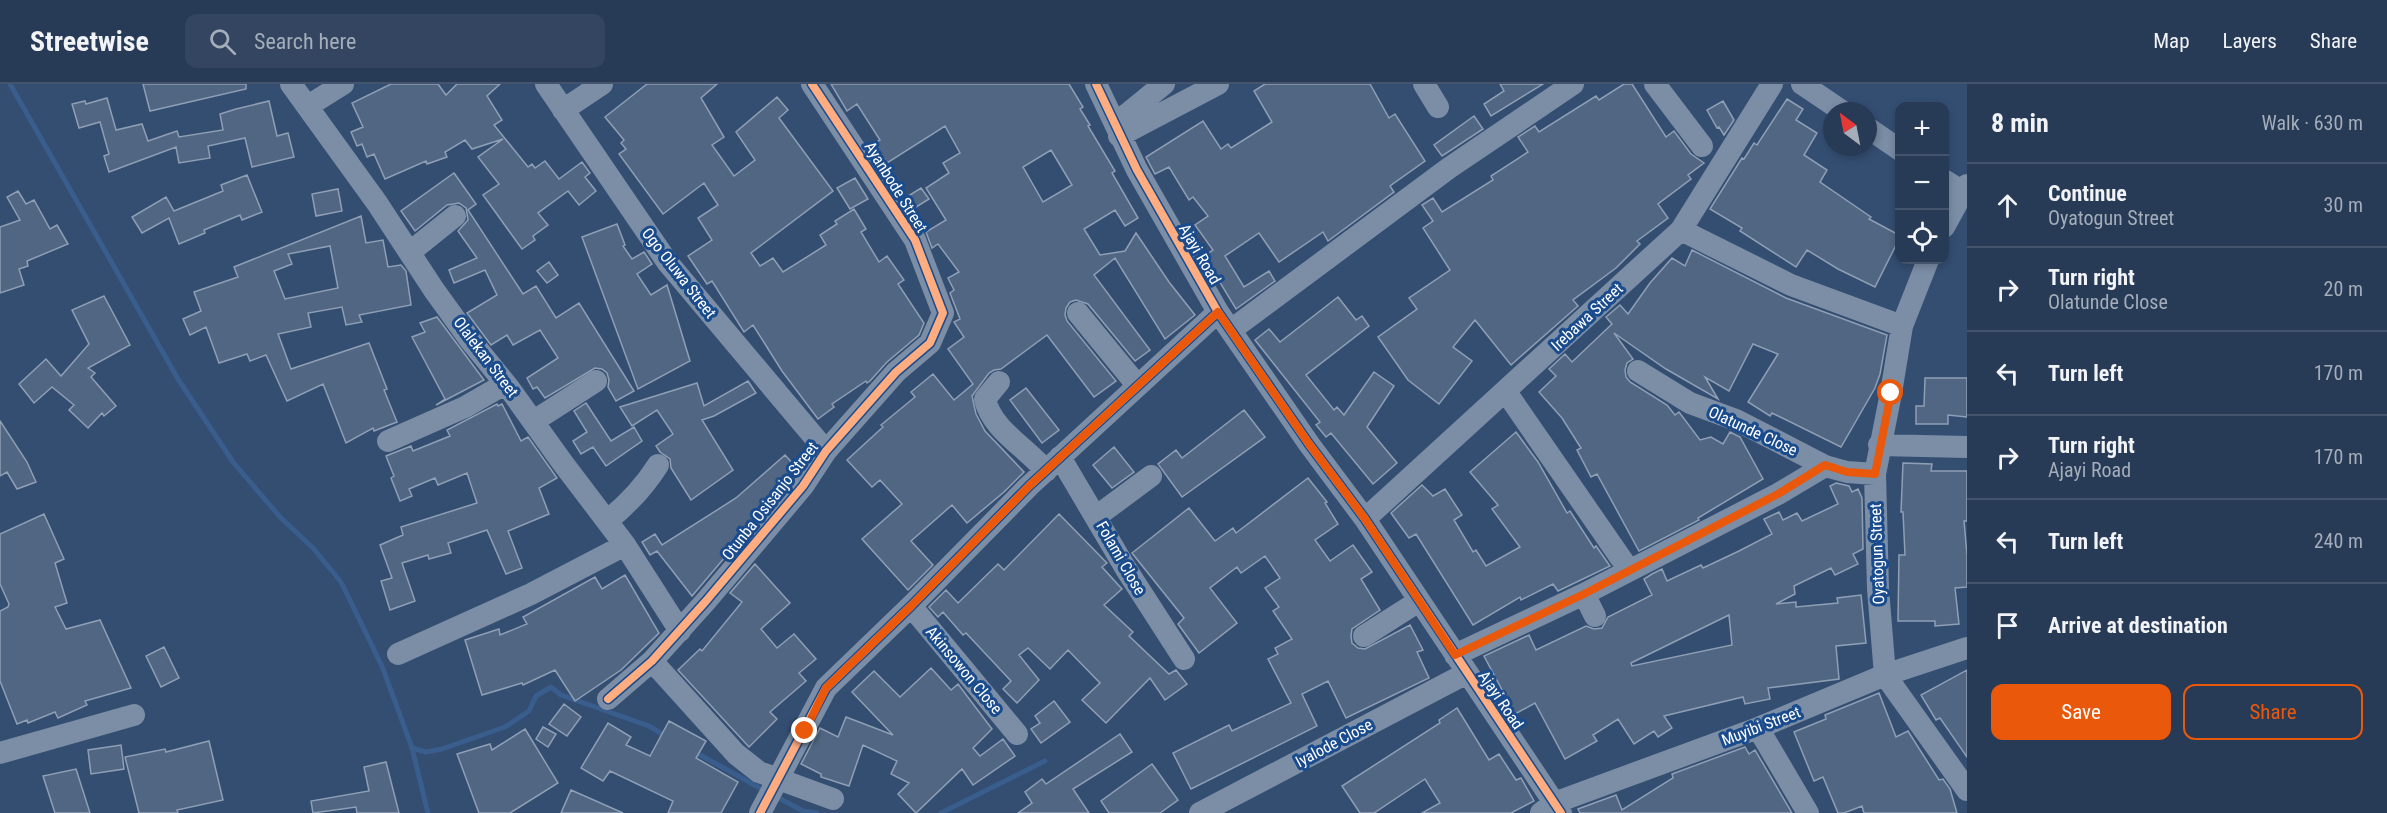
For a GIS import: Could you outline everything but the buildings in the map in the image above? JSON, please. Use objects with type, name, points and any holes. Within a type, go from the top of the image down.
[{"type":"street","name":"Olalekan Street","points":[[291,84],[470,340],[625,545],[680,631]]},
{"type":"street","points":[[308,106],[343,84]]},
{"type":"street","name":"Ogo Oluwa Street","points":[[546,84],[668,264],[826,451]]},
{"type":"street","points":[[563,110],[602,84]]},
{"type":"street","name":"Ayanbode Street","points":[[812,84],[915,240],[943,313]]},
{"type":"street","name":"Ajayi Road","points":[[1096,84],[1137,170],[1224,321],[1365,519],[1461,664],[1552,810]]},
{"type":"street","points":[[1117,130],[1164,84]]},
{"type":"street","points":[[1117,130],[1218,84]]},
{"type":"street","points":[[1424,84],[1438,107]]},
{"type":"street","points":[[768,796],[826,688],[1053,464],[1137,385],[1224,321],[1573,84]]},
{"type":"street","points":[[1655,84],[1702,146]]},
{"type":"street","name":"Irebawa Street","points":[[1365,519],[1681,230],[1772,84]]},
{"type":"street","points":[[1802,84],[1829,102]]},
{"type":"street","points":[[1877,134],[1895,147]]},
{"type":"street","points":[[1949,212],[1958,186]]},
{"type":"street","points":[[410,252],[455,216]]},
{"type":"street","points":[[1681,230],[1791,285],[1902,326]]},
{"type":"street","name":"Oyatogun Street","points":[[1885,675],[1878,589],[1875,474],[1902,326],[1926,264]]},
{"type":"street","name":"Otunba Osisanjo Street","points":[[608,699],[652,662],[803,486],[826,451],[896,372],[930,343],[943,313]]},
{"type":"street","points":[[1078,313],[1137,385]]},
{"type":"street","name":"Olatunde Close","points":[[1638,371],[1690,403],[1736,420],[1825,465],[1847,472],[1875,474]]},
{"type":"street","points":[[534,422],[596,381]]},
{"type":"street","name":"Folami Close","points":[[999,382],[985,399],[997,424],[1053,464],[1097,516],[1126,569],[1184,659]]},
{"type":"street","points":[[388,441],[465,407],[505,384]]},
{"type":"street","points":[[1506,392],[1629,570]]},
{"type":"street","points":[[1879,445],[1967,447]]},
{"type":"street","points":[[607,521],[646,484],[658,465]]},
{"type":"street","name":"Iyalode Close","points":[[1200,813],[1584,594],[1778,494],[1825,465]]},
{"type":"street","points":[[1097,516],[1151,476]]},
{"type":"street","points":[[398,654],[531,594],[625,545]]},
{"type":"street","points":[[1584,594],[1595,616]]},
{"type":"street","points":[[1364,636],[1419,601]]},
{"type":"street","name":"Akinsowon Close","points":[[911,606],[1017,734]]},
{"type":"street","name":"Muyibi Street","points":[[1552,810],[1885,675],[1967,648]]},
{"type":"street","points":[[652,662],[736,754],[759,772],[768,796]]},
{"type":"street","points":[[1885,675],[1967,790]]},
{"type":"street","points":[[0,753],[135,716]]},
{"type":"street","points":[[1758,728],[1808,813]]},
{"type":"street","points":[[768,796],[833,799]]},
{"type":"waterway","points":[[10,84],[178,379],[233,462],[280,517],[313,548],[341,582],[382,666],[412,748],[428,813]]},
{"type":"waterway","points":[[412,748],[426,752],[442,749],[505,727],[529,711],[536,696],[551,687],[561,695],[649,726],[667,737]]},
{"type":"waterway","points":[[693,751],[767,792]]},
{"type":"waterway","points":[[941,813],[1045,761]]},
{"type":"waterway","points":[[775,796],[803,811],[817,813]]},
{"type":"cycle path","points":[[608,699],[652,661],[803,486],[826,451],[896,372],[930,343],[943,313],[915,240],[812,84]]},
{"type":"cycle path","points":[[1096,84],[1137,170],[1218,312],[1309,444],[1365,519],[1561,813]]},
{"type":"cycle path","points":[[760,813],[826,688],[911,606],[1029,486],[1218,312]]},
{"type":"route","points":[[805,731],[826,688],[911,606],[1029,486],[1218,312],[1309,444],[1365,519],[1455,655],[1584,594],[1778,494],[1825,465],[1847,472],[1875,474],[1891,393]]}]
